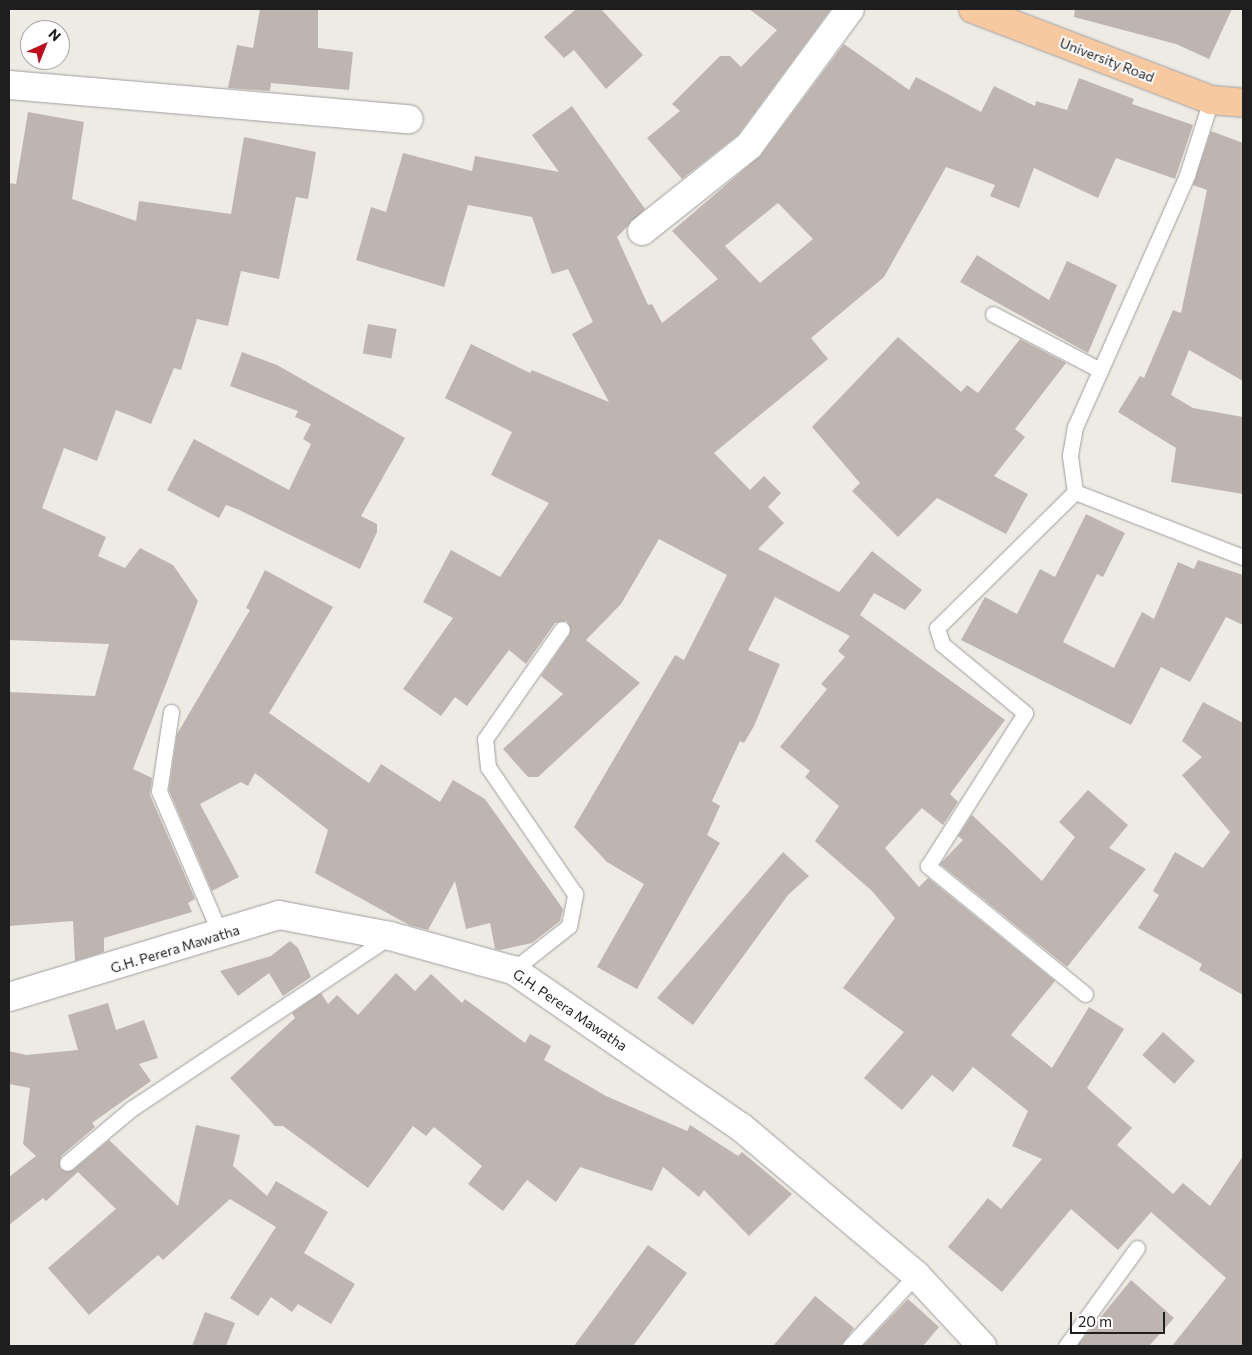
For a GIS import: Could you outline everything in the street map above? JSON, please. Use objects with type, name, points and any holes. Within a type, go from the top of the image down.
[{"type":"main road","name":"University Road","points":[[972,9],[1211,100],[1243,103]]},
{"type":"street","points":[[642,231],[749,146],[850,9]]},
{"type":"street","points":[[9,85],[409,119]]},
{"type":"street","name":"G.H. Perera Mawatha","points":[[9,997],[221,936],[278,915],[390,936],[513,970],[741,1127],[916,1275],[982,1346]]},
{"type":"lane","points":[[1075,492],[1070,455],[1075,427],[1187,175],[1211,100]]},
{"type":"lane","points":[[993,314],[1100,370]]},
{"type":"lane","points":[[1075,492],[1243,557]]},
{"type":"lane","points":[[1075,492],[937,628],[942,644],[1026,713],[928,866],[1086,994]]},
{"type":"lane","points":[[513,970],[569,926],[575,894],[488,767],[485,739],[562,629]]},
{"type":"lane","points":[[171,712],[160,791],[221,936]]},
{"type":"lane","points":[[67,1163],[130,1109],[390,936]]},
{"type":"lane","points":[[1066,1346],[1137,1248]]},
{"type":"lane","points":[[850,1346],[916,1275]]},
{"type":"building","points":[[260,9],[318,9],[318,48],[353,52],[349,90],[271,83],[270,91],[228,88],[237,45],[253,48]]},
{"type":"building","points":[[576,9],[601,9],[643,55],[606,89],[574,50],[564,58],[544,37]]},
{"type":"building","points":[[749,9],[831,9],[738,135],[682,179],[647,138],[680,111],[672,104],[720,56],[730,56],[741,67],[777,30]]},
{"type":"building","points":[[1075,9],[1232,9],[1209,59],[1176,44],[1074,17]]},
{"type":"building","points":[[844,44],[909,90],[916,77],[981,112],[994,86],[1035,106],[1036,101],[1067,110],[1079,78],[1134,99],[1132,104],[1193,125],[1175,179],[1116,158],[1098,198],[1034,168],[1019,208],[990,196],[995,185],[946,167],[884,277],[811,338],[828,359],[714,453],[750,490],[764,476],[781,493],[768,507],[784,523],[758,549],[839,592],[872,551],[922,590],[905,610],[874,593],[860,615],[1005,720],[950,794],[958,802],[943,825],[922,808],[885,848],[919,887],[928,878],[1055,981],[1011,1035],[1052,1068],[1089,1007],[1124,1029],[1087,1088],[1132,1128],[1117,1145],[1173,1194],[1183,1183],[1210,1206],[1243,1156],[1243,1346],[1172,1346],[1226,1278],[1151,1212],[1118,1250],[1071,1209],[1002,1292],[948,1247],[988,1198],[1001,1209],[1042,1159],[1012,1146],[1028,1111],[973,1067],[953,1092],[932,1075],[902,1110],[864,1078],[904,1032],[843,988],[895,918],[872,891],[815,841],[839,806],[805,777],[810,771],[780,747],[827,689],[821,684],[845,657],[838,651],[850,636],[775,597],[748,650],[780,664],[754,726],[744,743],[740,741],[712,801],[720,806],[707,835],[720,843],[637,989],[597,967],[644,884],[607,862],[574,827],[675,655],[684,660],[727,575],[659,539],[621,604],[586,640],[640,683],[538,777],[528,777],[503,749],[563,694],[541,676],[570,634],[567,621],[555,623],[526,664],[509,650],[467,706],[455,697],[441,716],[403,689],[453,618],[423,602],[451,550],[500,577],[549,503],[491,475],[512,432],[445,398],[471,344],[530,373],[532,370],[609,402],[572,334],[593,322],[568,269],[552,274],[532,217],[468,205],[444,287],[356,260],[371,207],[386,212],[403,153],[472,171],[475,156],[559,172],[532,135],[572,106],[645,209],[617,237],[648,305],[652,304],[662,323],[718,279],[672,231],[761,155]],"holes":[[[778,203],[813,239],[760,283],[725,246]]]},
{"type":"building","points":[[28,112],[84,122],[72,199],[136,221],[139,201],[231,214],[244,137],[316,152],[308,199],[296,197],[279,279],[241,271],[228,326],[197,319],[181,370],[174,368],[151,424],[116,410],[97,461],[64,448],[42,508],[106,537],[98,556],[125,568],[140,548],[173,565],[198,601],[133,769],[152,778],[150,795],[195,899],[188,903],[192,912],[104,938],[104,952],[75,961],[73,921],[9,926],[9,692],[95,696],[109,644],[9,640],[9,183],[16,184]]},
{"type":"building","points":[[1211,131],[1243,143],[1243,381],[1189,350],[1171,395],[1193,408],[1243,417],[1243,494],[1171,482],[1176,448],[1118,412],[1140,376],[1144,378],[1173,310],[1181,313],[1207,190],[1193,185]]},
{"type":"building","points":[[977,255],[1049,300],[1067,261],[1117,285],[1088,353],[960,282]]},
{"type":"building","points":[[368,324],[397,329],[391,359],[363,354]]},
{"type":"building","points":[[898,337],[961,392],[967,385],[978,393],[1020,339],[1066,363],[1015,429],[1025,437],[994,476],[1028,494],[1006,534],[937,498],[898,537],[852,491],[860,483],[812,427]]},
{"type":"building","points":[[242,352],[277,365],[405,438],[361,516],[377,524],[377,532],[360,569],[237,509],[226,505],[219,518],[167,490],[194,439],[289,490],[311,444],[303,439],[311,424],[295,417],[298,411],[230,386]]},
{"type":"building","points":[[1086,514],[1125,533],[1103,577],[1097,574],[1063,642],[1114,668],[1142,612],[1154,619],[1178,562],[1194,569],[1198,560],[1243,575],[1243,625],[1226,617],[1190,682],[1161,667],[1131,725],[961,640],[985,597],[1017,614],[1040,569],[1055,577]]},
{"type":"building","points":[[265,570],[333,607],[269,713],[369,783],[381,764],[440,802],[453,780],[485,799],[563,909],[560,921],[532,943],[500,950],[495,949],[490,923],[466,929],[455,881],[428,930],[409,925],[315,873],[328,830],[255,773],[248,786],[241,782],[200,804],[239,877],[212,891],[169,790],[177,734],[250,610],[246,608]]},
{"type":"building","points":[[1203,702],[1243,723],[1243,995],[1199,970],[1202,964],[1138,928],[1159,895],[1153,891],[1175,852],[1203,868],[1230,832],[1182,775],[1202,757],[1182,741]]},
{"type":"building","points":[[1088,790],[1128,825],[1109,848],[1146,869],[1067,967],[940,864],[963,840],[958,836],[972,815],[1042,881],[1075,837],[1059,822]]},
{"type":"building","points":[[783,852],[809,876],[788,895],[693,1025],[657,998]]},
{"type":"building","points":[[290,941],[298,948],[311,977],[283,996],[269,973],[238,996],[220,971],[271,956]]},
{"type":"building","points":[[396,973],[415,991],[431,974],[462,1003],[465,999],[525,1043],[530,1034],[551,1046],[544,1060],[606,1096],[687,1131],[690,1125],[738,1156],[742,1152],[792,1194],[749,1236],[704,1190],[699,1197],[663,1167],[652,1191],[580,1167],[556,1202],[527,1180],[503,1211],[468,1184],[482,1166],[434,1127],[426,1136],[413,1126],[368,1188],[283,1126],[275,1126],[230,1078],[295,1018],[292,1013],[321,993],[328,1004],[337,995],[358,1015]]},
{"type":"building","points":[[108,1003],[116,1030],[144,1020],[158,1058],[139,1064],[151,1081],[92,1123],[95,1127],[61,1156],[60,1169],[73,1170],[109,1140],[178,1206],[196,1125],[240,1135],[233,1166],[267,1196],[276,1181],[328,1212],[304,1253],[355,1284],[331,1324],[298,1304],[292,1312],[271,1297],[258,1316],[230,1298],[276,1227],[230,1199],[163,1260],[158,1255],[89,1315],[48,1268],[116,1209],[78,1172],[46,1201],[43,1198],[9,1225],[9,1177],[36,1156],[23,1144],[30,1088],[9,1084],[9,1051],[26,1055],[78,1050],[68,1015]]},
{"type":"building","points":[[1163,1032],[1195,1061],[1174,1084],[1142,1055]]},
{"type":"building","points":[[648,1245],[687,1273],[633,1346],[574,1346]]},
{"type":"building","points":[[1131,1280],[1174,1318],[1149,1346],[1077,1346]]},
{"type":"building","points":[[815,1296],[854,1328],[841,1346],[773,1346]]},
{"type":"building","points":[[908,1299],[939,1327],[923,1346],[863,1346]]},
{"type":"building","points":[[205,1312],[235,1323],[226,1346],[192,1346]]}]
